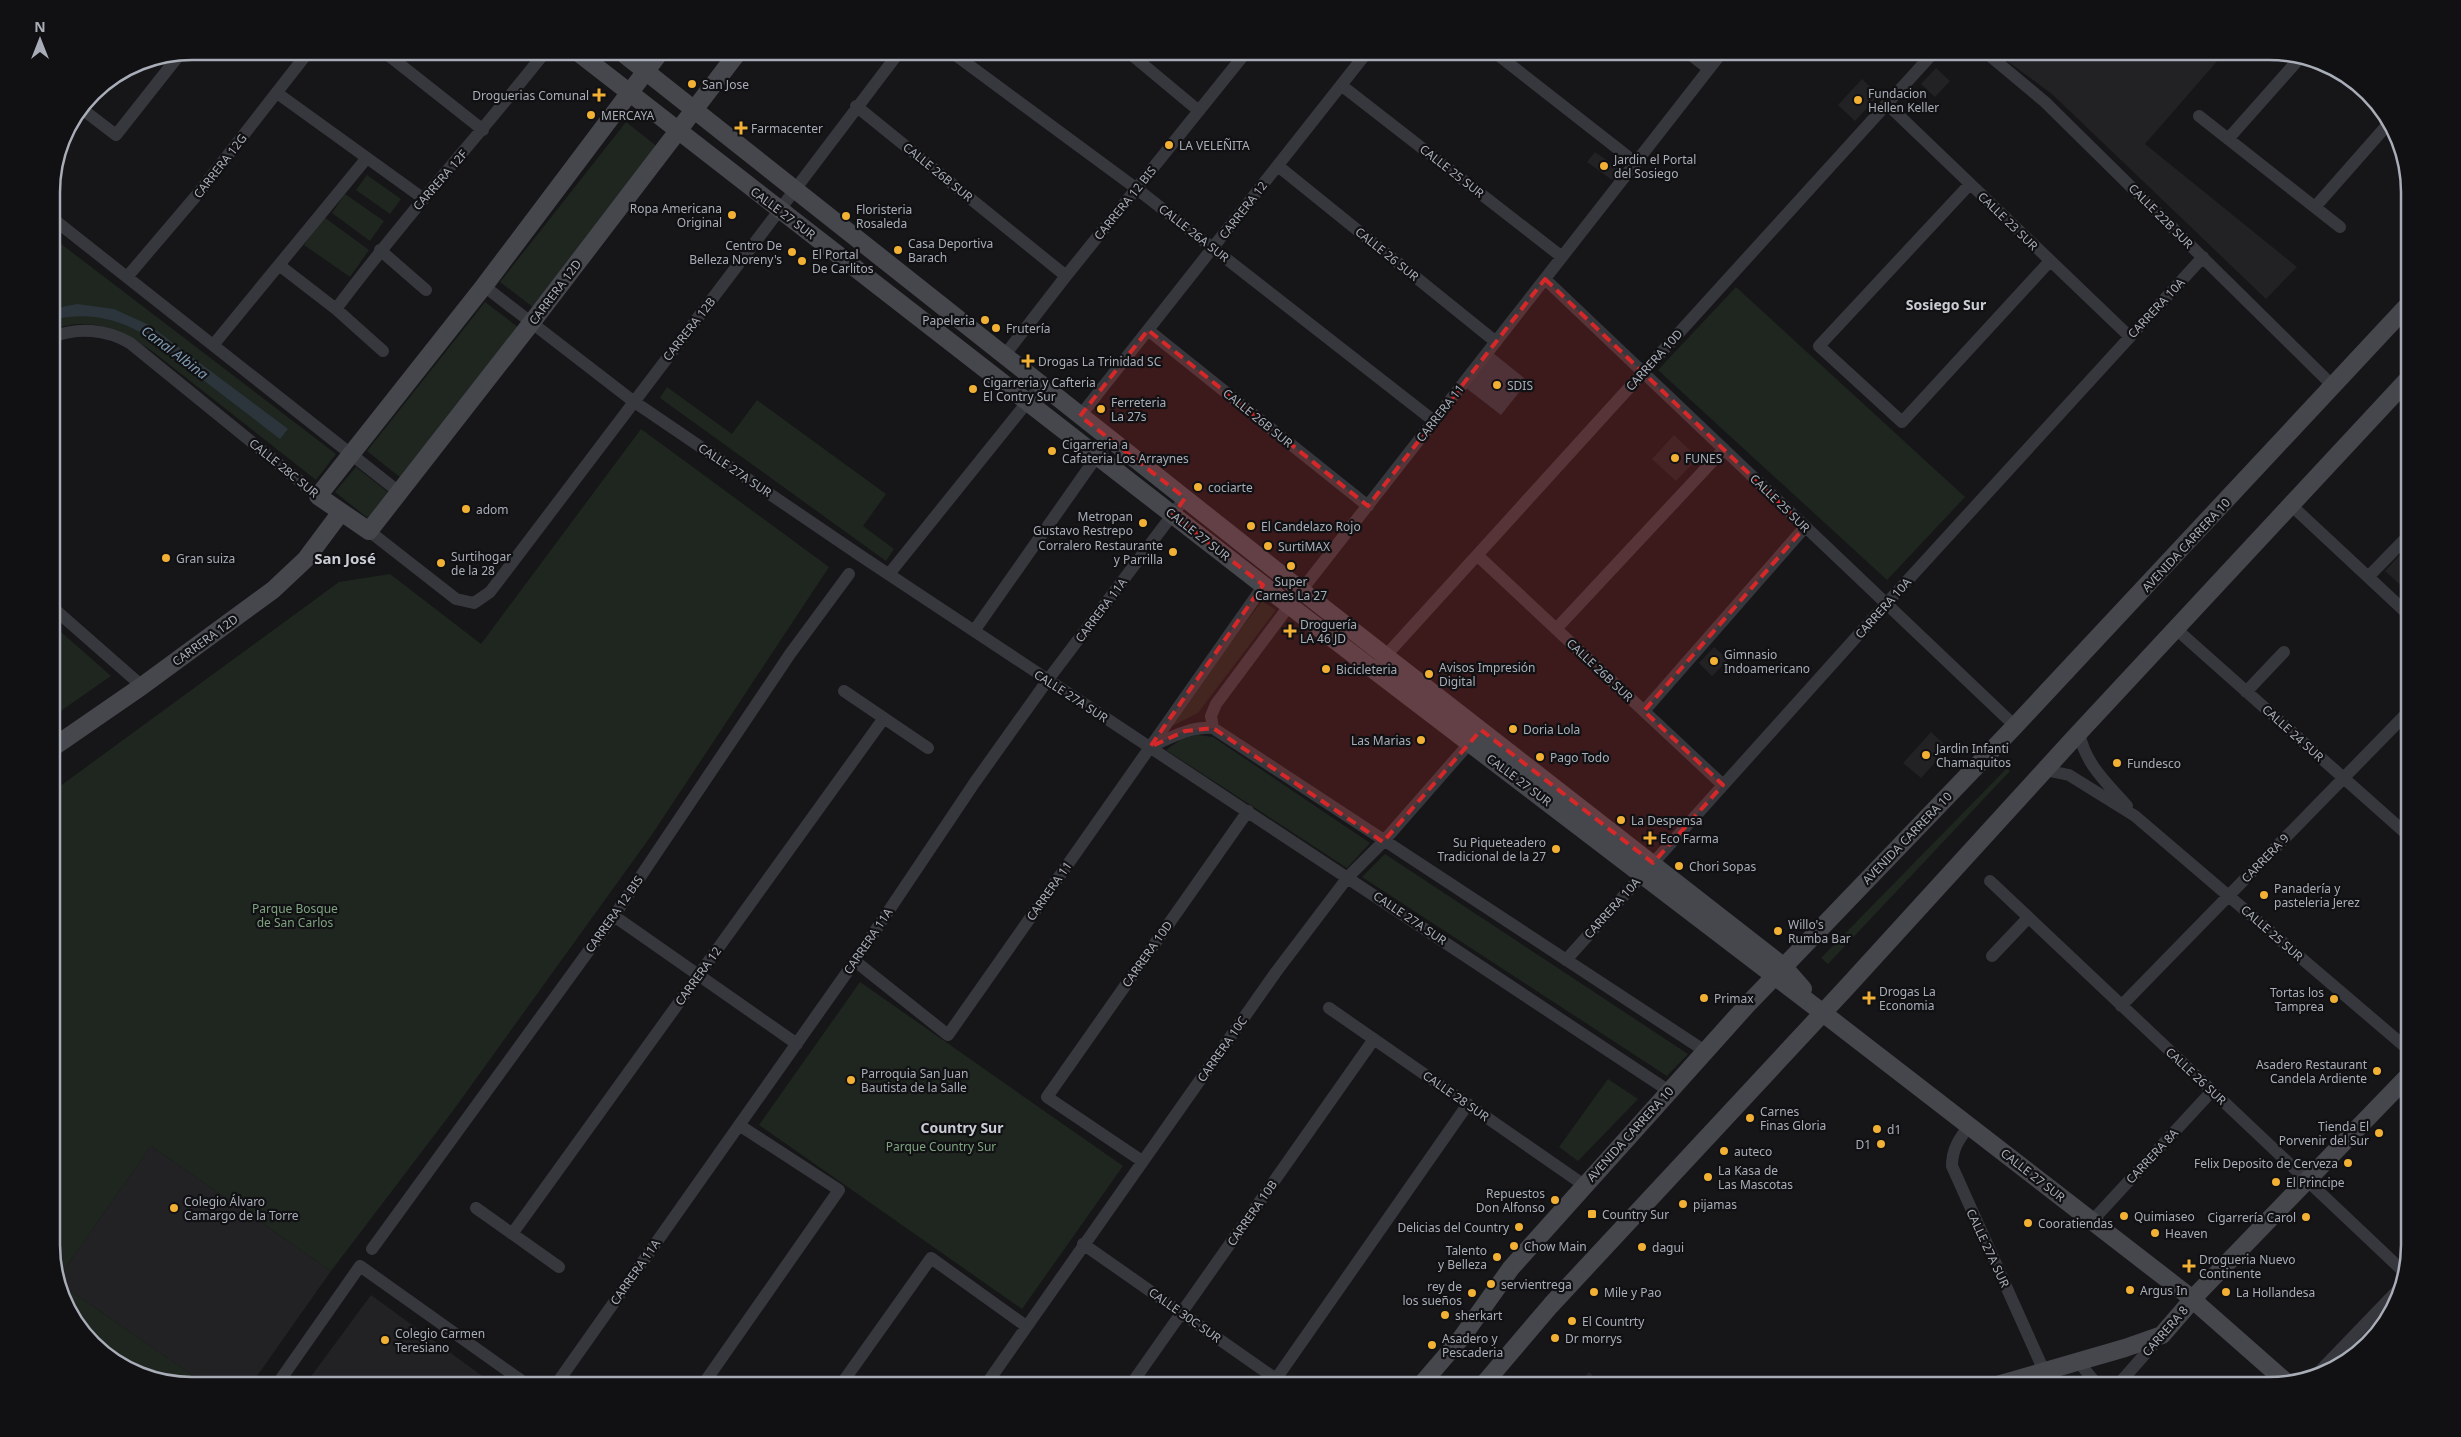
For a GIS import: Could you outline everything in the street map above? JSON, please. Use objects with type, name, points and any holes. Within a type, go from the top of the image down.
[{"type":"main road","name":"CALLE 27 SUR","points":[[587,60],[1290,606],[1373,669],[1476,736]]},
{"type":"main road","name":"CALLE 27 SUR","points":[[631,60],[1385,656],[1476,736],[1779,971],[1823,1013],[2193,1299],[2279,1376]]},
{"type":"main road","points":[[318,496],[484,286],[655,60]]},
{"type":"main road","name":"CARRERA 12D","points":[[369,531],[532,322],[731,60]]},
{"type":"main road","name":"AVENIDA CARRERA 10","points":[[1428,1377],[1462,1336],[1511,1268],[1705,1051],[1779,971],[2015,726],[2401,314]]},
{"type":"main road","points":[[1490,1377],[1552,1305],[1823,1013],[2044,770],[2401,387]]},
{"type":"main road","name":"CALLE 28C SUR","points":[[318,496],[369,531]]},
{"type":"main road","name":"CARRERA 12D","points":[[60,742],[142,686],[273,590],[306,559],[341,512]]},
{"type":"main road","name":"CARRERA 8","points":[[2162,1335],[2193,1299],[2401,1083]]},
{"type":"main road","points":[[2024,1377],[2125,1348],[2162,1335]]},
{"type":"street","name":"CARRERA 12G","points":[[127,278],[196,196],[302,60]]},
{"type":"street","points":[[394,60],[483,130]]},
{"type":"street","name":"CARRERA 12F","points":[[336,309],[380,250],[483,130],[539,60]]},
{"type":"street","name":"CARRERA 12B","points":[[474,603],[490,592],[633,401],[796,191],[856,106],[893,60]]},
{"type":"street","name":"CALLE 26A SUR","points":[[962,60],[1137,189],[1434,421]]},
{"type":"street","points":[[1138,60],[1199,111]]},
{"type":"street","name":"CARRERA 12 BIS","points":[[1004,356],[1240,60]]},
{"type":"street","name":"CARRERA 12","points":[[1080,416],[1361,60]]},
{"type":"street","points":[[1504,60],[1636,163]]},
{"type":"street","points":[[1698,60],[1709,69]]},
{"type":"street","name":"CARRERA 11","points":[[1213,728],[1212,716],[1216,704],[1290,606],[1716,60]]},
{"type":"street","name":"CARRERA 10D","points":[[1373,669],[1927,60]]},
{"type":"street","name":"CALLE 22B SUR","points":[[1995,60],[2045,102],[2334,386]]},
{"type":"street","points":[[87,113],[116,135],[174,62]]},
{"type":"street","points":[[2228,139],[2296,63]]},
{"type":"street","name":"CALLE 25 SUR","points":[[1341,86],[1562,257]]},
{"type":"street","points":[[277,93],[424,199]]},
{"type":"street","name":"CALLE 23 SUR","points":[[1887,104],[2130,337]]},
{"type":"street","name":"CALLE 26B SUR","points":[[856,106],[1066,276]]},
{"type":"street","points":[[2199,116],[2340,227]]},
{"type":"street","points":[[2316,207],[2384,128]]},
{"type":"street","points":[[214,344],[366,159]]},
{"type":"street","name":"CALLE 26 SUR","points":[[1278,166],[1496,342]]},
{"type":"street","points":[[1970,184],[1819,346],[1902,422],[2050,261]]},
{"type":"street","points":[[60,224],[400,492]]},
{"type":"street","points":[[380,250],[426,290]]},
{"type":"street","name":"CARRERA 10A","points":[[1566,960],[1886,604],[2203,257]]},
{"type":"street","points":[[280,265],[336,309],[383,351]]},
{"type":"street","name":"CALLE 25 SUR","points":[[1545,279],[2015,726]]},
{"type":"street","name":"CALLE 27A SUR","points":[[484,286],[633,401],[1047,681],[1248,811],[1669,1091]]},
{"type":"street","name":"CALLE 26B SUR","points":[[1148,330],[1368,506]]},
{"type":"street","name":"CALLE 28C SUR","points":[[60,335],[96,331],[118,336],[318,496]]},
{"type":"street","points":[[889,574],[1041,385]]},
{"type":"street","points":[[974,631],[1110,439]]},
{"type":"street","points":[[1556,629],[1724,449]]},
{"type":"street","name":"CARRERA 11A","points":[[561,1377],[855,961],[975,782],[1047,681],[1185,498]]},
{"type":"street","points":[[2291,505],[2401,608]]},
{"type":"street","points":[[1644,711],[1805,527]]},
{"type":"street","name":"CALLE 28C SUR","points":[[369,531],[456,599],[474,603]]},
{"type":"street","points":[[2368,577],[2401,543]]},
{"type":"street","name":"CALLE 26B SUR","points":[[1477,555],[1723,785]]},
{"type":"street","name":"CARRERA 12 BIS","points":[[372,1248],[614,916],[790,654],[849,574]]},
{"type":"street","name":"CARRERA 11","points":[[855,961],[948,1035],[1264,586]]},
{"type":"street","points":[[60,613],[142,686]]},
{"type":"street","name":"CALLE 24 SUR","points":[[2176,629],[2401,829]]},
{"type":"street","points":[[2246,692],[2284,652]]},
{"type":"street","points":[[844,691],[928,748]]},
{"type":"street","name":"CARRERA 12","points":[[512,1234],[884,718]]},
{"type":"street","name":"CARRERA 9","points":[[2121,1006],[2401,719]]},
{"type":"street","points":[[1150,747],[1185,731],[1203,727],[1213,728],[1383,842],[1705,1051]]},
{"type":"street","name":"CALLE 25 SUR","points":[[2079,732],[2082,750],[2088,761],[2135,816],[2401,1043]]},
{"type":"street","name":"CARRERA 10C","points":[[990,1377],[1276,972],[1348,877],[1383,842],[1476,736]]},
{"type":"street","name":"CALLE 25 SUR","points":[[2044,770],[2069,775],[2135,816]]},
{"type":"street","name":"CARRERA 10D","points":[[1142,1161],[1047,1097],[1248,811]]},
{"type":"street","name":"CALLE 26 SUR","points":[[1990,882],[2308,1179],[2399,1267]]},
{"type":"street","points":[[614,916],[797,1044]]},
{"type":"street","points":[[1992,956],[2028,918]]},
{"type":"street","name":"CALLE 28 SUR","points":[[1328,1008],[1584,1185]]},
{"type":"street","name":"CARRERA 10B","points":[[1136,1377],[1374,1039]]},
{"type":"street","name":"CARRERA 8A","points":[[2092,1221],[2212,1091]]},
{"type":"street","points":[[1282,1377],[1468,1104]]},
{"type":"street","points":[[708,1377],[839,1190],[739,1125]]},
{"type":"street","name":"CALLE 27A SUR","points":[[1970,1126],[1956,1143],[1952,1155],[1952,1166],[2044,1371]]},
{"type":"street","points":[[476,1208],[559,1267]]},
{"type":"street","name":"CALLE 30C SUR","points":[[1083,1244],[1270,1377]]},
{"type":"street","points":[[846,1377],[931,1258],[1026,1326]]},
{"type":"street","points":[[282,1377],[360,1266],[516,1377]]},
{"type":"street","points":[[2328,1363],[2389,1299]]},
{"type":"street","name":"CARRERA 8","points":[[2125,1377],[2162,1335]]},
{"type":"street","points":[[2078,1361],[2091,1377]]},
{"type":"highlighted area","points":[[1545,279],[1805,527],[1644,711],[1723,785],[1653,863],[1481,730],[1383,842],[1213,728],[1185,731],[1150,747],[1263,585],[1173,515],[1185,498],[1080,416],[1148,330],[1368,506]]},
{"type":"shaded area","points":[[2006,60],[2218,60],[2145,144],[2297,267],[2266,299],[2052,94]]},
{"type":"shaded area","points":[[1936,68],[1950,81],[1935,97],[1921,84]]},
{"type":"shaded area","name":"Fundacion Hellen Keller","points":[[1862,79],[1879,95],[1855,121],[1838,105]]},
{"type":"shaded area","name":"Jardin el Portal del Sosiego","points":[[1595,152],[1620,170],[1612,180],[1587,162]]},
{"type":"shaded area","name":"FUNES","points":[[1674,435],[1698,458],[1676,481],[1652,459]]},
{"type":"shaded area","points":[[2401,554],[2401,586],[2385,571]]},
{"type":"shaded area","name":"Gimnasio Indoamericano","points":[[1714,647],[1728,660],[1712,676],[1699,663]]},
{"type":"shaded area","name":"Jardin Infanti Chamaquitos","points":[[1931,732],[1948,748],[1921,778],[1903,763]]},
{"type":"shaded area","name":"Colegio Álvaro Camargo de la Torre","points":[[151,1146],[331,1271],[256,1377],[195,1377],[67,1289],[63,1271]]},
{"type":"shaded area","name":"Colegio Carmen Teresiano","points":[[371,1295],[484,1377],[311,1377]]},
{"type":"shaded area","points":[[1589,1372],[1594,1377],[1584,1377]]},
{"type":"green space","points":[[626,122],[659,148],[534,308],[500,282]]},
{"type":"green space","points":[[367,175],[401,199],[390,214],[356,190]]},
{"type":"green space","points":[[345,194],[384,221],[370,241],[332,213]]},
{"type":"green space","points":[[324,217],[369,250],[350,277],[304,245]]},
{"type":"green space","points":[[60,243],[336,454],[316,480],[140,343],[104,327],[79,324],[60,328]]},
{"type":"green space","points":[[1736,287],[1965,497],[1887,580],[1658,370]]},
{"type":"green space","points":[[485,302],[519,328],[401,478],[367,451]]},
{"type":"green space","points":[[667,387],[732,434],[757,400],[886,494],[863,526],[894,549],[886,561],[660,398]]},
{"type":"green space","name":"Parque Bosque de San Carlos","points":[[641,429],[829,567],[651,836],[452,1112],[331,1271],[151,1146],[63,1271],[60,1254],[60,786],[339,582],[390,574],[481,644]]},
{"type":"green space","points":[[356,467],[389,493],[369,519],[335,492]]},
{"type":"green space","points":[[1262,601],[1276,610],[1198,713],[1164,730]]},
{"type":"green space","points":[[60,631],[111,676],[60,711]]},
{"type":"green space","points":[[1198,735],[1213,737],[1370,843],[1347,868],[1166,750],[1183,738]]},
{"type":"green space","points":[[2007,768],[2010,771],[1828,964],[1821,958]]},
{"type":"green space","points":[[1385,854],[1688,1054],[1667,1076],[1362,877]]},
{"type":"green space","name":"Parque Country Sur","points":[[860,982],[1123,1166],[1022,1309],[759,1125]]},
{"type":"green space","points":[[1608,1079],[1638,1099],[1578,1161],[1559,1147]]},
{"type":"green space","points":[[67,1289],[195,1377],[158,1373],[141,1367],[112,1350],[87,1325]]},
{"type":"water","name":"Canal Albina","points":[[77,304],[114,309],[149,325],[288,429],[280,439],[142,333],[120,323],[98,317],[75,316],[60,319],[60,307]]},
{"type":"water","name":"SDIS","points":[[1493,353],[1528,381],[1501,415],[1466,388]]},
{"type":"place","name":"San Jose","points":[[692,84]]},
{"type":"place","name":"Droguerias Comunal","points":[[599,95]]},
{"type":"place","name":"Fundacion Hellen Keller","points":[[1858,100]]},
{"type":"place","name":"MERCAYA","points":[[591,115]]},
{"type":"place","name":"Farmacenter","points":[[741,128]]},
{"type":"place","name":"LA VELEÑITA","points":[[1169,145]]},
{"type":"place","name":"Jardin el Portal del Sosiego","points":[[1604,166]]},
{"type":"place","name":"Ropa Americana Original","points":[[732,215]]},
{"type":"place","name":"Floristeria Rosaleda","points":[[846,216]]},
{"type":"place","name":"Casa Deportiva Barach","points":[[898,250]]},
{"type":"place","name":"Centro De Belleza Noreny's","points":[[792,252]]},
{"type":"place","name":"El Portal De Carlitos","points":[[802,261]]},
{"type":"place","name":"Papeleria","points":[[985,320]]},
{"type":"place","name":"Frutería","points":[[996,328]]},
{"type":"place","name":"Drogas La Trinidad SC","points":[[1028,361]]},
{"type":"place","name":"SDIS","points":[[1497,385]]},
{"type":"place","name":"Cigarreria y Cafteria El Contry Sur","points":[[973,389]]},
{"type":"place","name":"Ferreteria La 27s","points":[[1101,409]]},
{"type":"place","name":"Cigarreria a Cafateria Los Arraynes","points":[[1052,451]]},
{"type":"place","name":"FUNES","points":[[1675,458]]},
{"type":"place","name":"cociarte","points":[[1198,487]]},
{"type":"place","name":"adom","points":[[466,509]]},
{"type":"place","name":"Metropan Gustavo Restrepo","points":[[1143,523]]},
{"type":"place","name":"El Candelazo Rojo","points":[[1251,526]]},
{"type":"place","name":"SurtiMAX","points":[[1268,546]]},
{"type":"place","name":"Corralero Restaurante y Parrilla","points":[[1173,552]]},
{"type":"place","name":"Gran suiza","points":[[166,558]]},
{"type":"place","name":"Surtihogar de la 28","points":[[441,563]]},
{"type":"place","name":"Super Carnes La 27","points":[[1291,566]]},
{"type":"place","name":"Droguería LA 46 JD","points":[[1290,631]]},
{"type":"place","name":"Gimnasio Indoamericano","points":[[1714,661]]},
{"type":"place","name":"Bicicleteria","points":[[1326,669]]},
{"type":"place","name":"Avisos Impresión Digital","points":[[1429,674]]},
{"type":"place","name":"Doria Lola","points":[[1513,729]]},
{"type":"place","name":"Las Marias","points":[[1421,740]]},
{"type":"place","name":"Jardin Infanti Chamaquitos","points":[[1926,755]]},
{"type":"place","name":"Pago Todo","points":[[1540,757]]},
{"type":"place","name":"Fundesco","points":[[2117,763]]},
{"type":"place","name":"La Despensa","points":[[1621,820]]},
{"type":"place","name":"Eco Farma","points":[[1650,838]]},
{"type":"place","name":"Su Piqueteadero Tradicional de la 27","points":[[1556,849]]},
{"type":"place","name":"Chori Sopas","points":[[1679,866]]},
{"type":"place","name":"Panadería y pasteleria Jerez","points":[[2264,895]]},
{"type":"place","name":"Willo's Rumba Bar","points":[[1778,931]]},
{"type":"place","name":"Primax","points":[[1704,998]]},
{"type":"place","name":"Drogas La Economia","points":[[1869,998]]},
{"type":"place","name":"Tortas los Tamprea","points":[[2334,999]]},
{"type":"place","name":"Asadero Restaurant Candela Ardiente","points":[[2377,1071]]},
{"type":"place","name":"Parroquia San Juan Bautista de la Salle","points":[[851,1080]]},
{"type":"place","name":"Carnes Finas Gloria","points":[[1750,1118]]},
{"type":"place","name":"d1","points":[[1877,1129]]},
{"type":"place","name":"Tienda El Porvenir del Sur","points":[[2379,1133]]},
{"type":"place","name":"D1","points":[[1881,1144]]},
{"type":"place","name":"auteco","points":[[1724,1151]]},
{"type":"place","name":"Felix Deposito de Cerveza","points":[[2348,1163]]},
{"type":"place","name":"La Kasa de Las Mascotas","points":[[1708,1177]]},
{"type":"place","name":"El Principe","points":[[2276,1182]]},
{"type":"place","name":"Repuestos Don Alfonso","points":[[1555,1200]]},
{"type":"place","name":"pijamas","points":[[1683,1204]]},
{"type":"place","name":"Colegio Álvaro Camargo de la Torre","points":[[174,1208]]},
{"type":"place","name":"Country Sur","points":[[1592,1214]]},
{"type":"place","name":"Quimiaseo","points":[[2124,1216]]},
{"type":"place","name":"Cigarrería Carol","points":[[2306,1217]]},
{"type":"place","name":"Cooratiendas","points":[[2028,1223]]},
{"type":"place","name":"Delicias del Country","points":[[1519,1227]]},
{"type":"place","name":"Heaven","points":[[2155,1233]]},
{"type":"place","name":"Chow Main","points":[[1514,1246]]},
{"type":"place","name":"dagui","points":[[1642,1247]]},
{"type":"place","name":"Talento y Belleza","points":[[1497,1257]]},
{"type":"place","name":"Drogueria Nuevo Continente","points":[[2189,1266]]},
{"type":"place","name":"servientrega","points":[[1491,1284]]},
{"type":"place","name":"Argus In","points":[[2130,1290]]},
{"type":"place","name":"Mile y Pao","points":[[1594,1292]]},
{"type":"place","name":"La Hollandesa","points":[[2226,1292]]},
{"type":"place","name":"rey de los sueños","points":[[1472,1293]]},
{"type":"place","name":"sherkart","points":[[1445,1315]]},
{"type":"place","name":"El Countrty","points":[[1572,1321]]},
{"type":"place","name":"Dr morrys","points":[[1555,1338]]},
{"type":"place","name":"Colegio Carmen Teresiano","points":[[385,1340]]},
{"type":"place","name":"Asadero y Pescaderia","points":[[1432,1345]]},
{"type":"district","name":"Sosiego Sur","points":[[1946,304]]},
{"type":"district","name":"San José","points":[[345,558]]},
{"type":"district","name":"Country Sur","points":[[962,1127]]}]
